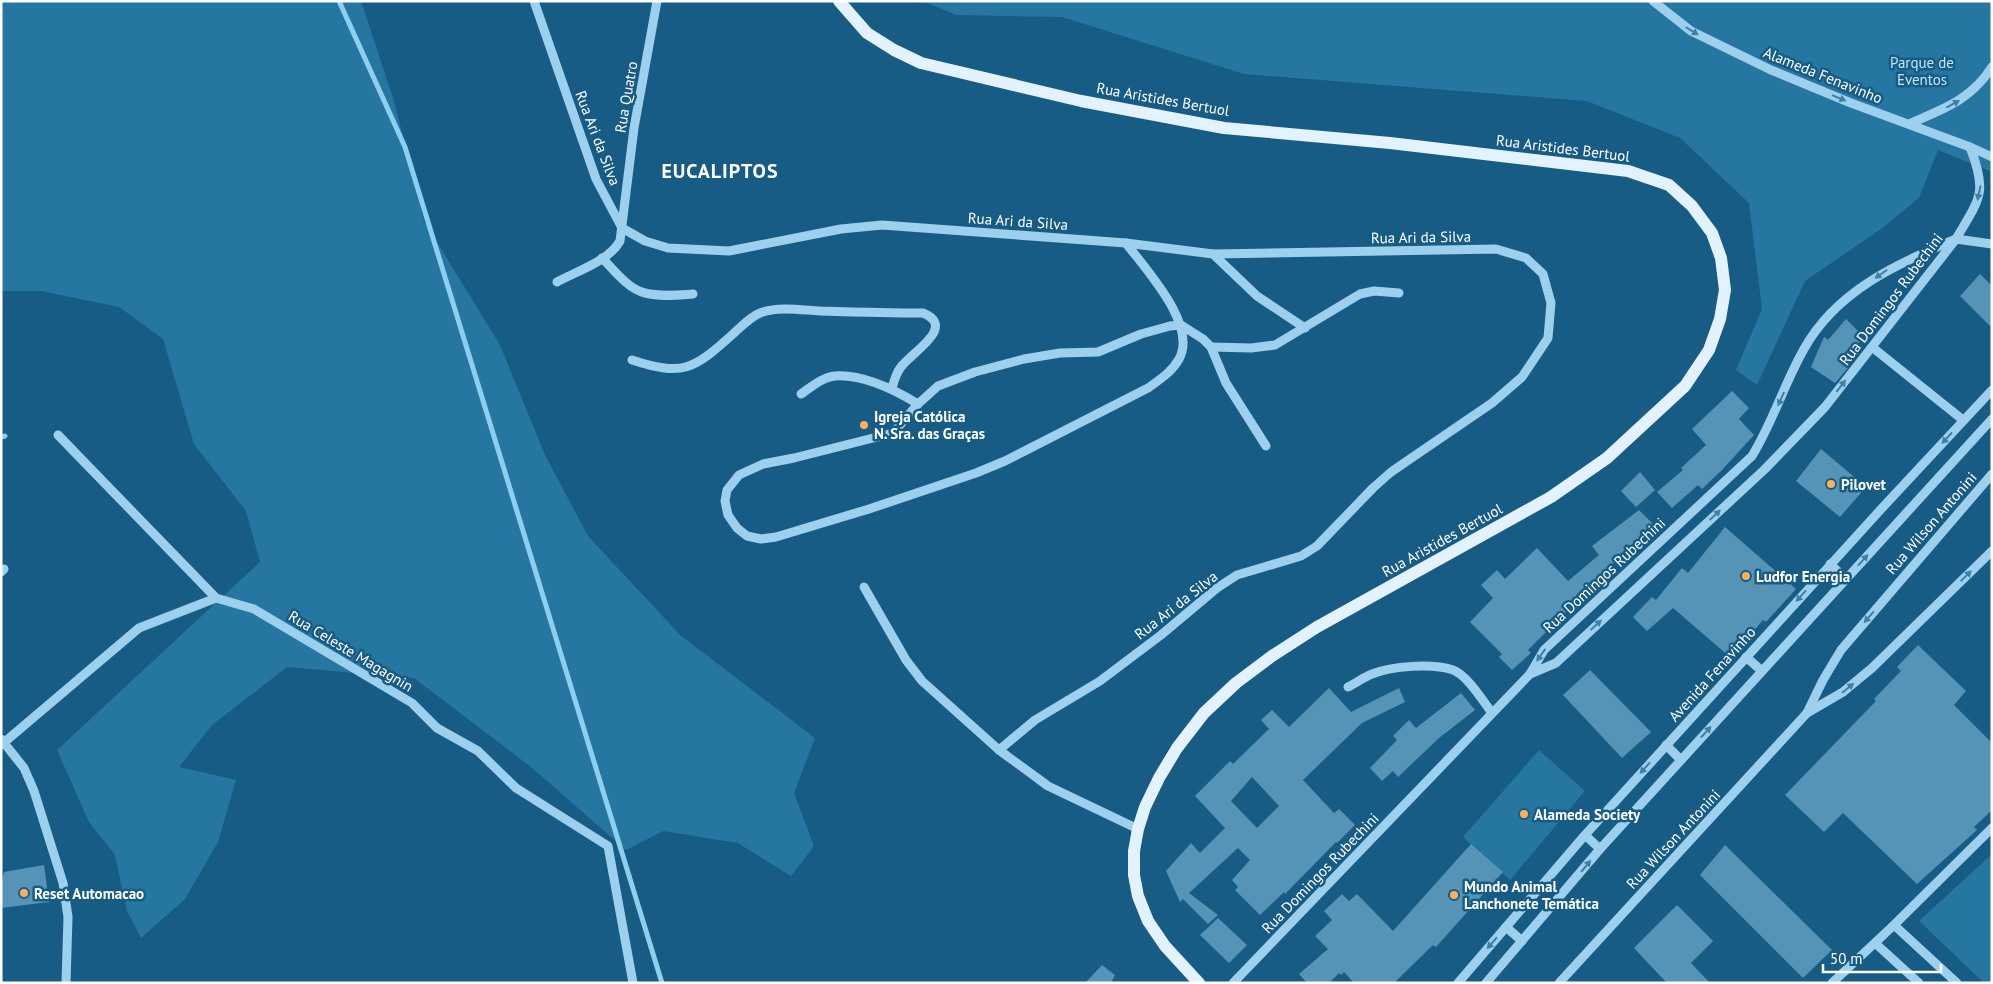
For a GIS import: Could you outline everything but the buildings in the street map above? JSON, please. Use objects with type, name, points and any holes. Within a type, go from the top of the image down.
[{"type":"main road","name":"Rua Aristides Bertuol","points":[[840,1],[867,33],[920,63],[1081,101],[1224,128],[1390,142],[1628,171],[1669,185],[1692,206],[1712,233],[1720,258],[1725,290],[1720,319],[1709,350],[1685,386],[1607,458],[1551,497],[1317,627],[1272,656],[1236,683],[1204,713],[1177,748],[1145,807],[1134,851],[1134,875],[1138,896],[1148,921],[1165,946],[1199,983]]},
{"type":"street","name":"Rua Quatro","points":[[557,282],[602,258],[617,247],[622,228],[634,128],[657,1]]},
{"type":"street","name":"Alameda Fenavinho","points":[[1653,1],[1691,31],[1770,70],[1992,157]]},
{"type":"street","name":"Rua Ari da Silva","points":[[536,4],[596,179],[622,228],[645,241],[668,248],[729,251],[841,229],[882,225],[1126,243],[1213,254],[1496,249],[1526,258],[1543,274],[1551,303],[1548,338],[1522,376],[1492,403],[1391,472],[1317,546],[1302,556],[1237,575],[1217,588],[1161,635],[1100,681],[1035,720],[999,750]]},
{"type":"street","points":[[1909,124],[1964,98],[1976,88],[1992,67]]},
{"type":"street","points":[[1970,147],[1978,167],[1981,182],[1980,195],[1956,239],[1992,244]]},
{"type":"street","name":"Rua Domingos Rubechini","points":[[1530,674],[1556,663],[1765,469],[1825,407],[1956,239]]},
{"type":"street","name":"Rua Domingos Rubechini","points":[[1234,983],[1530,674],[1544,650],[1752,456],[1763,439],[1804,350],[1826,319],[1847,298],[1888,269],[1956,239]]},
{"type":"street","points":[[1126,243],[1164,294],[1182,325],[1185,344],[1179,360],[1167,373],[1148,388],[1005,461],[976,473],[869,509],[776,537],[761,539],[747,536],[737,528],[728,515],[725,501],[728,490],[739,475],[763,464],[893,433],[918,404],[938,386],[975,372],[1024,359],[1060,354],[1098,352],[1141,334],[1170,326],[1182,325],[1203,339],[1211,347],[1226,383],[1262,436],[1266,446]]},
{"type":"street","points":[[1213,254],[1257,296],[1305,328]]},
{"type":"street","points":[[602,258],[625,281],[643,293],[666,295],[693,294]]},
{"type":"street","points":[[1211,347],[1251,348],[1275,345],[1360,294],[1374,291],[1399,293]]},
{"type":"street","points":[[632,360],[655,368],[673,370],[686,368],[701,361],[759,313],[787,308],[923,313],[930,316],[935,321],[937,328],[934,335],[910,356],[900,368],[892,388]]},
{"type":"street","points":[[1872,347],[1963,420]]},
{"type":"street","points":[[801,394],[821,380],[834,376],[856,379],[892,388],[918,404]]},
{"type":"street","name":"Avenida Fenavinho","points":[[1458,983],[1585,835],[1666,745],[1830,564],[1992,390]]},
{"type":"street","points":[[1486,983],[1600,849],[1992,419]]},
{"type":"street","name":"Rua Celeste Magagnin","points":[[58,435],[216,598],[254,609],[412,703],[437,728],[478,751],[516,788],[608,846],[633,983]]},
{"type":"street","name":"Rua Wilson Antonini","points":[[1807,713],[1822,680],[1841,650],[1992,474]]},
{"type":"street","name":"Rua Wilson Antonini","points":[[1559,983],[1807,713],[1843,692],[1872,668],[1992,551]]},
{"type":"street","points":[[1830,564],[1846,579]]},
{"type":"street","points":[[864,587],[906,660],[922,681],[999,750],[1048,786],[1138,829]]},
{"type":"street","points":[[66,983],[68,917],[63,883],[34,791],[24,768],[2,742],[139,628],[216,598]]},
{"type":"street","points":[[1746,657],[1762,671]]},
{"type":"street","points":[[1348,687],[1371,674],[1395,668],[1429,667],[1454,670],[1466,679],[1492,713]]},
{"type":"street","points":[[1666,745],[1681,760]]},
{"type":"street","points":[[1832,983],[1992,828]]},
{"type":"street","points":[[1585,835],[1600,849]]},
{"type":"street","points":[[1894,925],[1957,983]]},
{"type":"street","points":[[1506,927],[1522,941]]},
{"type":"street","points":[[1875,943],[1919,983]]},
{"type":"green space","points":[[1,1],[361,1],[394,101],[424,221],[500,345],[545,455],[588,536],[680,635],[815,738],[794,793],[814,846],[791,876],[738,843],[663,831],[626,850],[531,767],[414,678],[287,667],[212,725],[179,767],[236,780],[218,842],[185,899],[141,938],[127,911],[115,855],[89,822],[57,750],[260,562],[246,511],[194,444],[163,339],[119,307],[41,291],[1,291]]},
{"type":"green space","name":"Parque de Eventos","points":[[923,1],[1992,1],[1992,172],[1938,150],[1919,198],[1881,229],[1805,281],[1757,385],[1736,370],[1762,309],[1749,203],[1680,138],[1587,101],[1244,74],[1062,17],[956,15]]},
{"type":"green space","name":"Alameda Society","points":[[1539,750],[1585,791],[1510,880],[1463,837]]},
{"type":"green space","points":[[1992,854],[1992,983],[1984,983],[1919,921]]},
{"type":"waterway","points":[[339,1],[405,147],[662,983]]},
{"type":"waterway","points":[[1,437],[5,436]]},
{"type":"place","name":"Igreja Católica N. Sra. das Graças","points":[[864,425]]},
{"type":"place","name":"Pilovet","points":[[1831,484]]},
{"type":"place","name":"Ludfor Energia","points":[[1746,576]]},
{"type":"place","name":"Alameda Society","points":[[1524,814]]},
{"type":"place","name":"Reset Automacao","points":[[24,893]]},
{"type":"place","name":"Mundo Animal Lanchonete Temática","points":[[1454,895]]},
{"type":"district","name":"EUCALIPTOS","points":[[720,171]]}]
